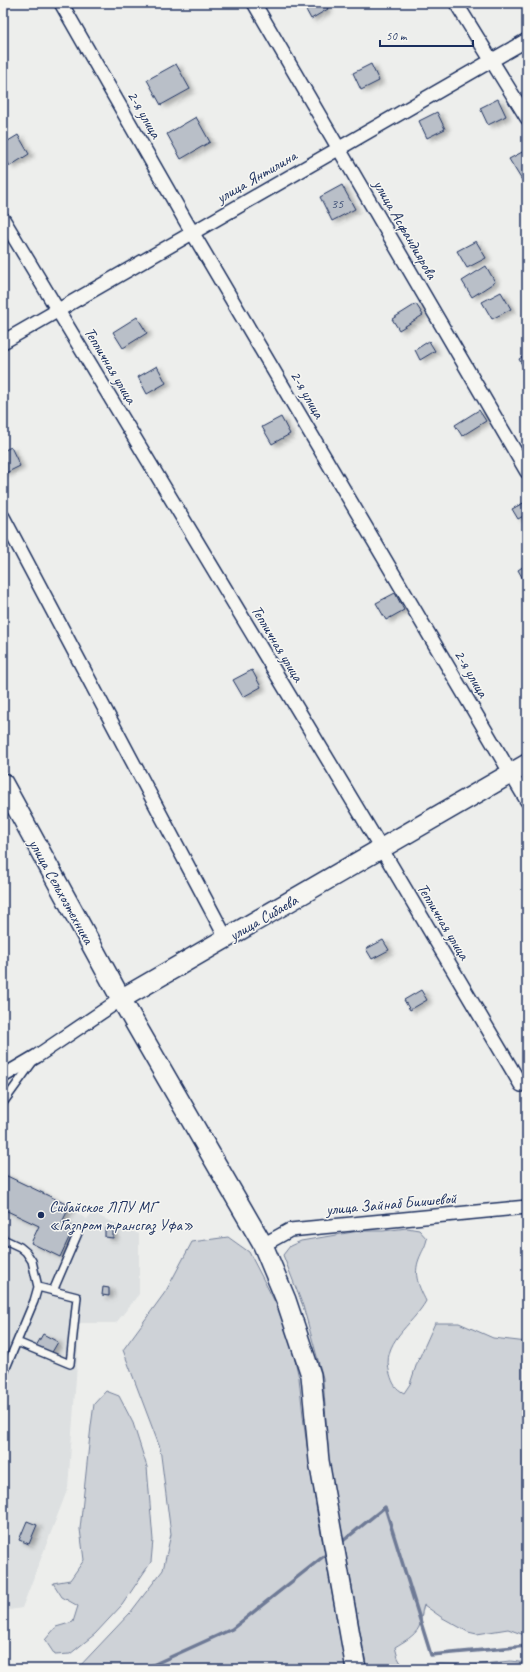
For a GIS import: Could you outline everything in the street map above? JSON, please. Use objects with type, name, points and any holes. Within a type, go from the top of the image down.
[{"type":"street","name":"2-я улица","points":[[61,3],[193,233],[519,769],[527,801]]},
{"type":"street","name":"улица Асфандиярова","points":[[254,3],[527,472]]},
{"type":"street","points":[[456,3],[527,118]]},
{"type":"street","name":"улица Янтилина","points":[[3,342],[527,40]]},
{"type":"street","name":"Тепличная улица","points":[[3,219],[522,1085]]},
{"type":"street","points":[[3,516],[226,938]]},
{"type":"street","name":"улица Сибаева","points":[[3,1076],[37,1056],[121,999],[519,769]]},
{"type":"street","name":"улица Сельхозтехника","points":[[3,783],[121,999],[262,1245],[286,1300],[311,1375],[319,1461],[356,1669]]},
{"type":"street","name":"улица Зайнаб Биишевой","points":[[262,1245],[290,1230],[527,1207]]},
{"type":"lane","points":[[3,1103],[37,1056]]},
{"type":"lane","points":[[53,1291],[78,1233]]},
{"type":"lane","points":[[3,1239],[20,1247],[26,1252],[32,1261],[38,1286],[3,1375]]},
{"type":"lane","points":[[17,1342],[70,1364],[77,1297],[38,1286]]},
{"type":"shaded area","name":"Сибайское ЛПУ МГ «Газпром трансгаз Уфа»","points":[[3,1174],[70,1206],[69,1209],[87,1219],[92,1213],[139,1234],[139,1294],[116,1323],[80,1323],[68,1488],[22,1608],[3,1611]]},
{"type":"shaded area","points":[[407,1228],[419,1230],[427,1239],[417,1265],[419,1286],[426,1301],[393,1343],[389,1353],[388,1363],[390,1374],[393,1383],[398,1389],[404,1393],[410,1384],[417,1363],[435,1323],[459,1323],[493,1338],[527,1342],[527,1636],[508,1629],[477,1634],[468,1632],[441,1617],[424,1605],[420,1625],[415,1633],[395,1647],[398,1658],[404,1668],[409,1669],[367,1669],[329,1462],[323,1378],[303,1306],[283,1255],[290,1246],[301,1241],[359,1231],[383,1231]]},
{"type":"shaded area","points":[[228,1237],[249,1252],[287,1325],[299,1378],[304,1425],[317,1512],[346,1669],[77,1669],[130,1613],[163,1570],[171,1534],[160,1448],[123,1350],[166,1291],[192,1242]]},
{"type":"shaded area","points":[[106,1391],[119,1396],[133,1423],[147,1467],[153,1540],[151,1562],[122,1605],[95,1634],[70,1654],[55,1655],[45,1640],[56,1627],[73,1622],[78,1606],[62,1597],[53,1583],[70,1580],[84,1560],[80,1529],[91,1426],[94,1404]]},
{"type":"shaded area","points":[[510,1661],[527,1663],[527,1669],[418,1669],[439,1664],[474,1665]]},
{"type":"building","points":[[313,3],[324,3],[328,9],[311,19],[305,8]]},
{"type":"building","points":[[176,64],[190,89],[161,105],[147,80]]},
{"type":"building","points":[[371,64],[379,81],[361,90],[353,73]]},
{"type":"building","points":[[498,99],[506,116],[488,125],[480,108]]},
{"type":"building","points":[[437,112],[445,129],[427,138],[419,121]]},
{"type":"building","points":[[196,117],[210,142],[181,159],[167,134]]},
{"type":"building","points":[[18,135],[29,154],[10,166],[3,155],[3,144]]},
{"type":"building","points":[[526,150],[527,180],[523,182],[509,159]]},
{"type":"building","points":[[342,185],[355,209],[332,221],[320,197]]},
{"type":"building","points":[[476,241],[486,258],[467,268],[457,251]]},
{"type":"building","points":[[486,266],[495,282],[472,297],[462,281]]},
{"type":"building","points":[[501,292],[511,309],[492,319],[482,302]]},
{"type":"building","points":[[416,304],[423,315],[399,330],[392,319]]},
{"type":"building","points":[[137,317],[147,333],[123,348],[113,332]]},
{"type":"building","points":[[429,341],[435,351],[420,360],[415,350]]},
{"type":"building","points":[[527,354],[527,374],[519,359]]},
{"type":"building","points":[[157,366],[166,383],[147,394],[138,377]]},
{"type":"building","points":[[479,410],[486,421],[462,436],[455,425]]},
{"type":"building","points":[[281,417],[290,434],[272,444],[262,427]]},
{"type":"building","points":[[11,447],[20,466],[4,474],[3,451]]},
{"type":"building","points":[[527,501],[527,514],[518,519],[512,509]]},
{"type":"building","points":[[527,564],[527,577],[523,579],[518,570]]},
{"type":"building","points":[[395,593],[404,610],[386,620],[376,603]]},
{"type":"building","points":[[252,670],[261,687],[243,697],[233,680]]},
{"type":"building","points":[[383,940],[389,950],[372,959],[366,949]]},
{"type":"building","points":[[421,990],[427,1000],[410,1010],[404,1000]]},
{"type":"building","name":"Сибайское ЛПУ МГ «Газпром трансгаз Уфа»","points":[[3,1174],[70,1206],[62,1222],[74,1227],[60,1257],[31,1243],[39,1226],[3,1209]]},
{"type":"building","points":[[105,1229],[113,1230],[113,1238],[105,1237]]},
{"type":"building","points":[[103,1287],[109,1288],[109,1296],[102,1295]]},
{"type":"building","points":[[43,1334],[58,1342],[51,1354],[36,1346]]},
{"type":"building","points":[[27,1521],[37,1525],[29,1544],[19,1540]]},
{"type":"waterway","points":[[343,1541],[385,1507],[431,1655],[527,1646]]},
{"type":"waterway","points":[[144,1669],[232,1629],[324,1556]]},
{"type":"place","name":"Сибайское ЛПУ МГ «Газпром трансгаз Уфа»","points":[[41,1215]]}]
